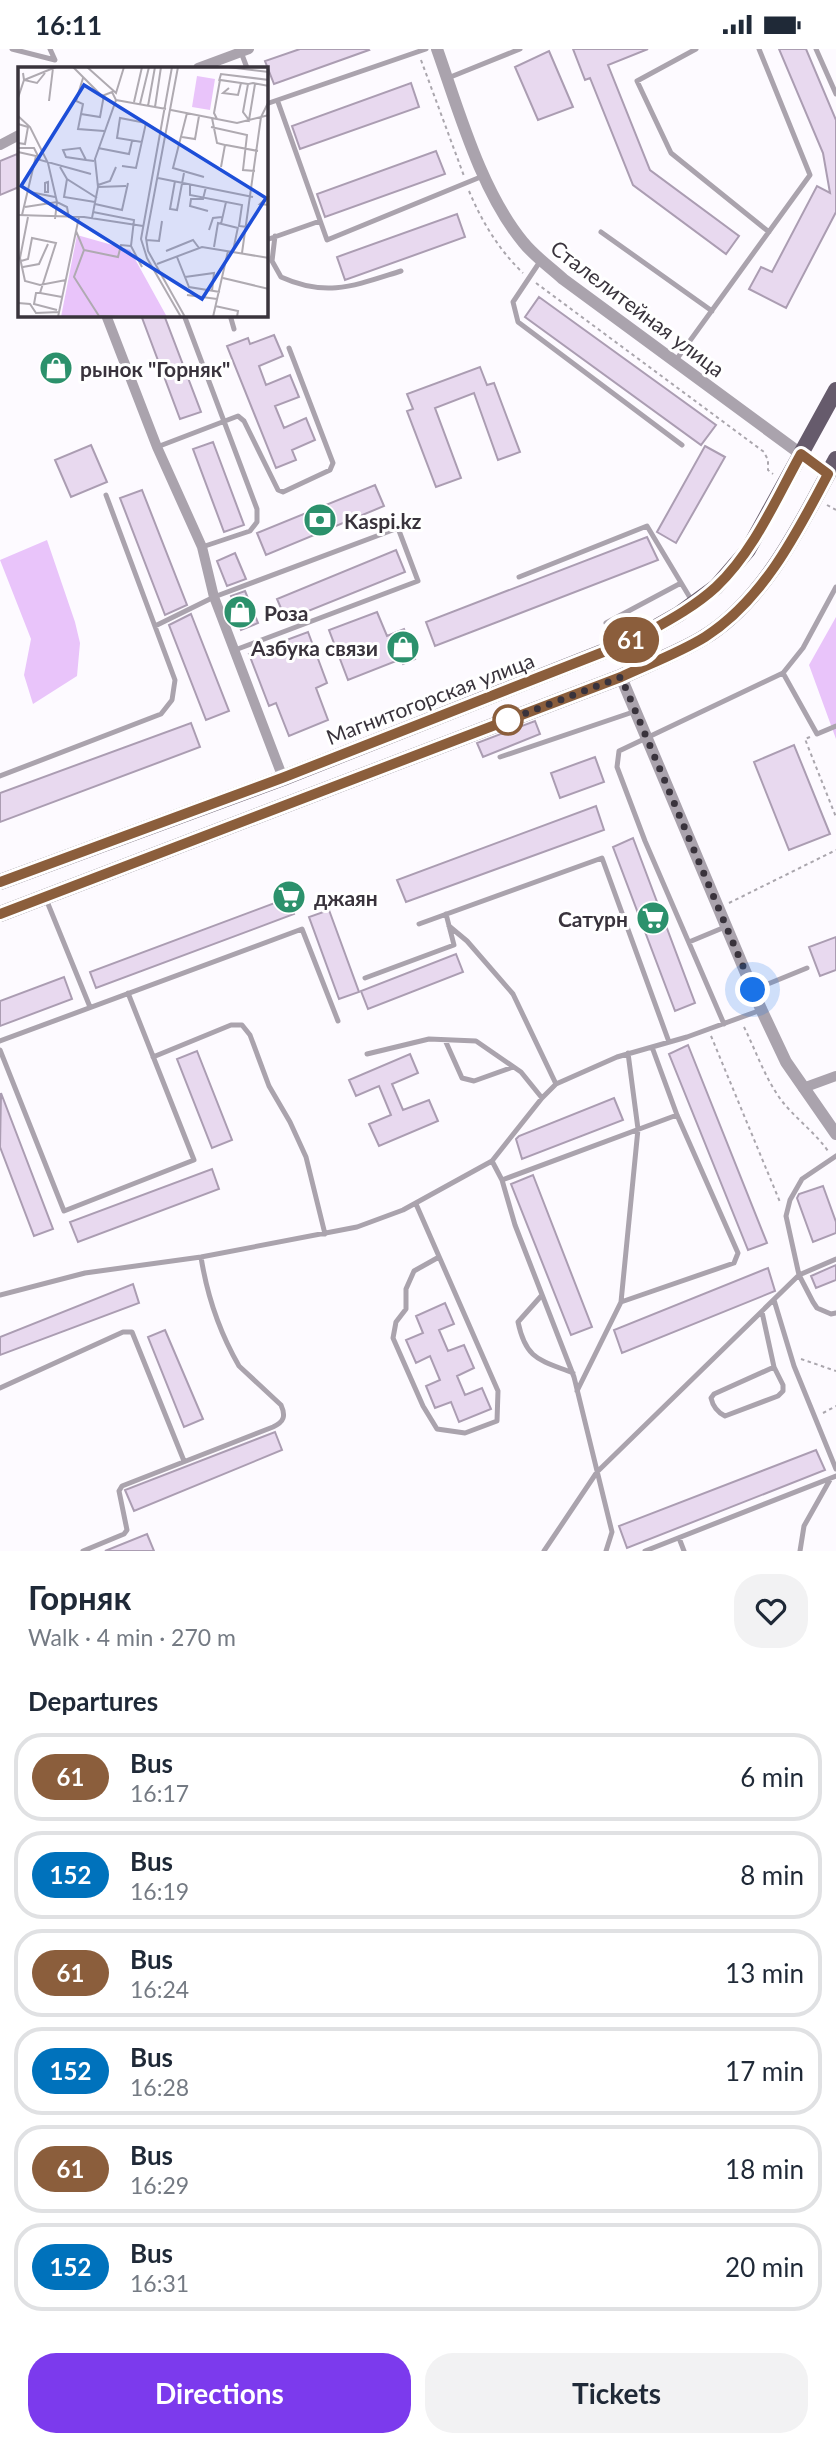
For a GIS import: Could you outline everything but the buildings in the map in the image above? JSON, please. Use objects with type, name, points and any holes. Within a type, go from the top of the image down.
[{"type":"main road","name":"Магнитогорская улица","points":[[0,882],[282,778],[634,640],[679,614],[716,587],[748,549],[836,390]]},
{"type":"main road","points":[[0,914],[621,677],[704,637],[732,615],[757,588],[795,537],[836,459]]},
{"type":"street","name":"Сталелитейная улица","points":[[437,49],[469,141],[502,212],[524,243],[563,279],[801,454]]},
{"type":"street","points":[[201,67],[245,51]]},
{"type":"street","points":[[0,145],[18,136]]},
{"type":"street","points":[[107,317],[157,447],[202,547],[214,597],[282,778]]},
{"type":"street","points":[[801,454],[828,474]]},
{"type":"street","points":[[621,677],[761,1009],[786,1062],[836,1134]]},
{"type":"street","points":[[803,1088],[836,1076]]},
{"type":"lane","points":[[12,49],[55,60],[50,49]]},
{"type":"lane","points":[[268,104],[425,49]]},
{"type":"lane","points":[[448,78],[520,49]]},
{"type":"lane","points":[[696,49],[637,81],[671,153],[769,232]]},
{"type":"lane","points":[[676,361],[810,175],[759,49]]},
{"type":"lane","points":[[816,49],[836,94]]},
{"type":"lane","points":[[278,102],[327,240],[485,175]]},
{"type":"lane","points":[[268,239],[320,221]]},
{"type":"lane","points":[[601,232],[712,311]]},
{"type":"lane","points":[[275,236],[272,253],[274,267],[281,277],[316,289],[352,286],[401,271]]},
{"type":"lane","points":[[268,260],[272,253]]},
{"type":"lane","points":[[541,260],[513,302],[518,322],[682,445]]},
{"type":"lane","points":[[185,317],[257,509],[257,521],[250,531],[202,547]]},
{"type":"lane","points":[[231,317],[234,329]]},
{"type":"lane","points":[[157,447],[225,420],[242,417],[278,491],[282,492],[330,470],[332,463],[289,348]]},
{"type":"lane","points":[[0,776],[161,714],[172,700],[175,680],[106,495]]},
{"type":"lane","points":[[519,577],[647,526],[694,603]]},
{"type":"lane","points":[[155,626],[214,597],[398,529],[418,581],[234,651]]},
{"type":"lane","points":[[606,623],[681,583]]},
{"type":"lane","points":[[724,1024],[645,841],[617,767],[619,751],[783,673],[803,648],[836,587]]},
{"type":"lane","points":[[783,673],[817,734],[836,726]]},
{"type":"lane","points":[[500,757],[636,711]]},
{"type":"lane","points":[[419,924],[602,858],[668,1042]]},
{"type":"lane","points":[[45,896],[90,1007]]},
{"type":"lane","points":[[365,978],[454,945],[446,914]]},
{"type":"lane","points":[[449,926],[467,941],[513,994],[556,1084]]},
{"type":"lane","points":[[689,942],[726,927]]},
{"type":"lane","points":[[0,1041],[302,929],[338,1021]]},
{"type":"lane","points":[[753,990],[807,968]]},
{"type":"lane","points":[[0,1050],[64,1211],[194,1160],[128,993]]},
{"type":"lane","points":[[0,1295],[85,1273],[201,1257],[357,1227],[416,1204],[492,1161],[541,1098],[556,1084],[628,1053],[708,1030],[761,1009]]},
{"type":"lane","points":[[153,1057],[230,1025],[242,1025],[250,1035],[269,1086],[306,1157],[326,1234]]},
{"type":"lane","points":[[367,1054],[429,1039],[475,1041],[521,1072],[541,1098]]},
{"type":"lane","points":[[445,1040],[462,1078],[474,1081],[513,1067]]},
{"type":"lane","points":[[621,1302],[734,1263],[738,1253],[677,1115],[652,1047]]},
{"type":"lane","points":[[577,1391],[621,1302],[638,1129],[628,1053]]},
{"type":"lane","points":[[502,1180],[677,1115]]},
{"type":"lane","points":[[834,1157],[802,1179],[790,1200],[786,1216],[799,1275],[817,1308],[831,1314],[836,1313]]},
{"type":"lane","points":[[492,1161],[502,1180],[515,1225],[573,1373],[612,1532],[606,1551]]},
{"type":"lane","points":[[416,1204],[498,1391],[496,1421],[466,1433],[437,1429],[423,1406],[393,1338],[396,1322],[406,1309],[406,1289],[414,1271],[439,1257]]},
{"type":"lane","points":[[83,1551],[124,1534],[127,1530],[120,1496],[122,1486],[279,1424],[284,1419],[285,1412],[281,1405],[239,1366],[234,1358],[217,1320],[204,1279],[201,1257]]},
{"type":"lane","points":[[544,1551],[597,1472],[799,1275],[836,1259]]},
{"type":"lane","points":[[542,1295],[518,1322],[521,1334],[526,1346],[536,1358],[573,1373]]},
{"type":"lane","points":[[774,1300],[791,1356],[836,1469]]},
{"type":"lane","points":[[762,1311],[774,1367],[783,1385],[783,1391],[778,1396],[725,1416],[713,1405],[711,1398],[714,1394],[774,1367]]},
{"type":"lane","points":[[0,1388],[123,1332],[132,1332],[184,1461]]},
{"type":"lane","points":[[645,1551],[834,1477]]},
{"type":"lane","points":[[800,1551],[804,1526],[834,1477]]},
{"type":"lane","points":[[679,1538],[684,1551]]},
{"type":"path","points":[[757,447],[764,452],[768,460],[768,470],[778,477]]},
{"type":"path","points":[[817,734],[805,739],[836,817]]},
{"type":"path","points":[[719,908],[836,850]]},
{"type":"path","points":[[740,1018],[774,1089],[786,1106],[834,1157]]},
{"type":"path","points":[[708,1030],[786,1216]]},
{"type":"path","points":[[791,1356],[836,1371]]},
{"type":"path","points":[[816,1416],[836,1406]]},
{"type":"shaded area","points":[[47,540],[80,643],[77,676],[33,704],[24,675],[31,639],[0,560]]},
{"type":"shaded area","points":[[836,617],[836,739],[809,665]]},
{"type":"bus line","name":"61","points":[[0,882],[282,778],[634,640],[679,614],[716,587],[748,549],[801,454],[828,474],[795,537],[757,588],[732,615],[704,637],[621,677],[0,914]]},
{"type":"place","name":"рынок \"Горняк\"","points":[[56,368]]},
{"type":"place","name":"Kaspi.kz","points":[[320,520]]},
{"type":"place","name":"Роза","points":[[240,612]]},
{"type":"place","name":"Азбука связи","points":[[403,647]]},
{"type":"place","name":"джаян","points":[[289,897]]},
{"type":"place","name":"Сатурн","points":[[653,918]]},
{"type":"route","points":[[508,720],[505,721],[621,677],[753,990]]}]
